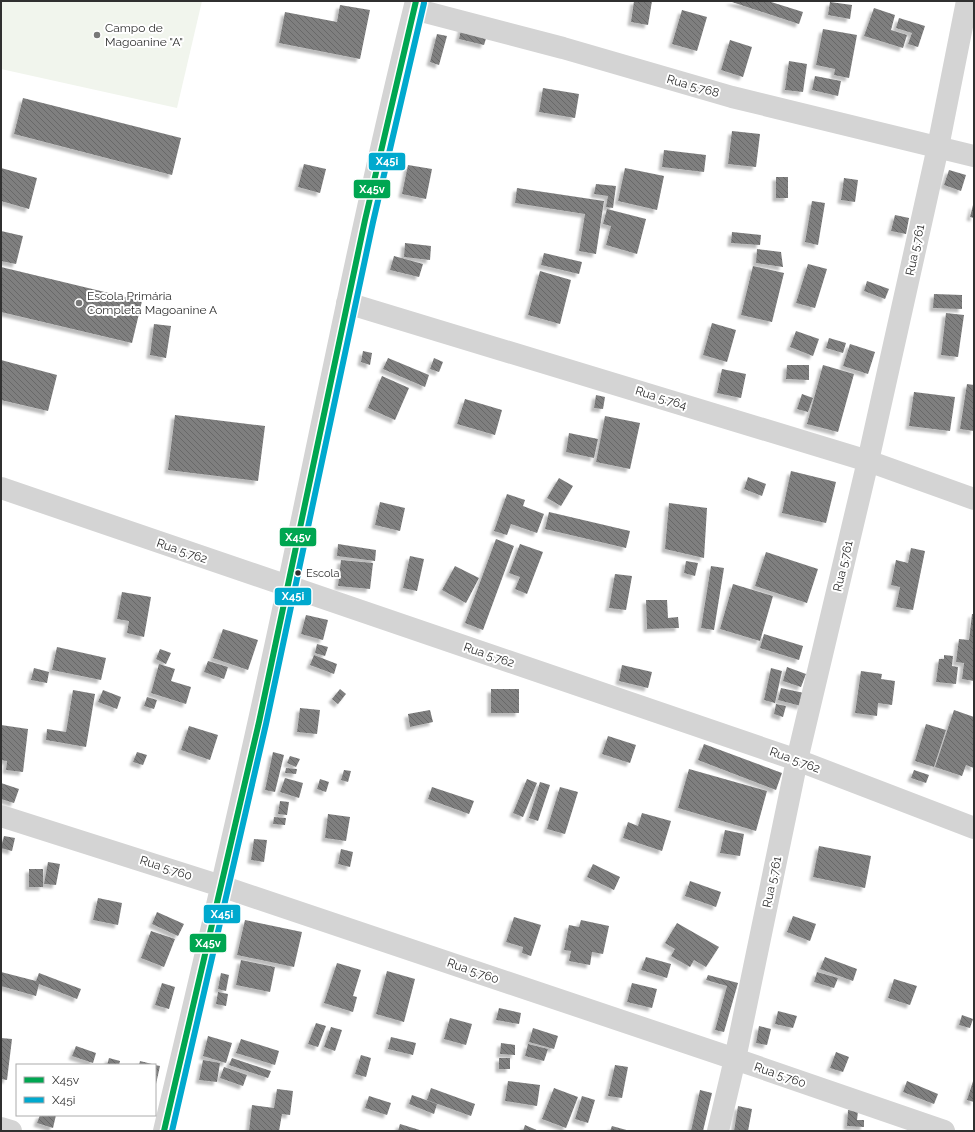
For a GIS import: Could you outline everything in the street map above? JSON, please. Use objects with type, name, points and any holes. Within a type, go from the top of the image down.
[{"type":"street","name":"Rua 5.761","points":[[718,1131],[735,1059],[797,760],[868,461],[938,147],[967,1]]},
{"type":"street","name":"Rua 5.768","points":[[415,5],[732,97],[974,156]]},
{"type":"street","points":[[164,1131],[221,886],[289,579],[347,303],[415,5]]},
{"type":"street","name":"Rua 5.764","points":[[347,303],[868,461],[974,498]]},
{"type":"street","name":"Rua 5.762","points":[[1,488],[289,579],[797,760],[974,828]]},
{"type":"street","name":"Rua 5.760","points":[[1,816],[221,886],[944,1131]]},
{"type":"street","points":[[1,1128],[11,1131]]},
{"type":"shaded area","name":"Campo de Magoanine \"A\"","points":[[1,1],[202,1],[177,108],[1,69]]},
{"type":"building","points":[[634,1],[652,1],[648,25],[631,22]]},
{"type":"building","points":[[729,1],[768,1],[803,12],[799,24]]},
{"type":"building","points":[[830,2],[852,5],[850,19],[828,15]]},
{"type":"building","points":[[340,5],[370,10],[360,59],[279,43],[285,12],[337,22]]},
{"type":"building","points":[[874,8],[895,15],[891,30],[907,35],[903,48],[864,36]]},
{"type":"building","points":[[682,10],[707,17],[697,51],[672,44]]},
{"type":"building","points":[[899,18],[925,26],[918,47],[908,44],[912,33],[896,28]]},
{"type":"building","points":[[462,26],[488,32],[484,45],[459,39]]},
{"type":"building","points":[[823,29],[857,35],[849,78],[834,75],[835,69],[816,65]]},
{"type":"building","points":[[437,34],[447,36],[439,65],[430,62]]},
{"type":"building","points":[[730,40],[752,47],[743,77],[721,70]]},
{"type":"building","points":[[789,61],[807,64],[803,92],[785,90]]},
{"type":"building","points":[[815,76],[841,81],[838,96],[812,90]]},
{"type":"building","points":[[543,88],[579,94],[575,118],[539,112]]},
{"type":"building","points":[[23,98],[181,138],[172,175],[14,134]]},
{"type":"building","points":[[732,131],[760,134],[756,167],[728,164]]},
{"type":"building","points":[[664,150],[706,155],[704,172],[662,167]]},
{"type":"building","points":[[304,164],[326,169],[320,193],[298,187]]},
{"type":"building","points":[[408,165],[432,169],[426,199],[402,194]]},
{"type":"building","points":[[1,168],[37,178],[29,209],[1,201]]},
{"type":"building","points":[[625,168],[664,176],[657,210],[618,201]]},
{"type":"building","points":[[949,170],[966,175],[961,191],[944,185]]},
{"type":"building","points":[[776,177],[788,177],[788,198],[776,198]]},
{"type":"building","points":[[844,178],[858,180],[855,202],[841,200]]},
{"type":"building","points":[[596,184],[616,186],[613,208],[606,207],[608,196],[594,194]]},
{"type":"building","points":[[517,188],[604,201],[596,254],[579,251],[585,214],[515,203]]},
{"type":"building","points":[[812,201],[825,203],[818,245],[805,242]]},
{"type":"building","points":[[974,205],[974,218],[970,217]]},
{"type":"building","points":[[607,209],[646,219],[637,254],[606,245],[611,226],[603,224]]},
{"type":"building","points":[[895,215],[909,218],[906,234],[891,231]]},
{"type":"building","points":[[1,231],[23,236],[16,264],[1,261]]},
{"type":"building","points":[[732,232],[761,235],[760,245],[731,243]]},
{"type":"building","points":[[405,243],[431,246],[430,260],[404,257]]},
{"type":"building","points":[[757,249],[781,252],[783,267],[756,263]]},
{"type":"building","points":[[544,253],[582,262],[579,274],[541,265]]},
{"type":"building","points":[[394,256],[423,264],[419,277],[390,270]]},
{"type":"building","points":[[808,264],[827,269],[815,308],[796,303]]},
{"type":"building","points":[[753,266],[784,273],[772,322],[741,315]]},
{"type":"building","points":[[1,267],[142,301],[132,343],[1,312]]},
{"type":"building","points":[[540,271],[571,280],[560,324],[528,315]]},
{"type":"building","points":[[867,281],[889,289],[885,299],[864,291]]},
{"type":"building","points":[[934,294],[962,295],[962,309],[933,308]]},
{"type":"building","points":[[946,313],[964,315],[958,357],[941,355]]},
{"type":"building","points":[[712,323],[736,330],[727,362],[703,355]]},
{"type":"building","points":[[154,324],[171,326],[166,358],[150,355]]},
{"type":"building","points":[[796,331],[819,339],[813,356],[790,347]]},
{"type":"building","points":[[829,338],[846,343],[843,353],[826,348]]},
{"type":"building","points":[[850,344],[875,352],[868,374],[843,366]]},
{"type":"building","points":[[363,351],[372,353],[370,365],[361,362]]},
{"type":"building","points":[[388,358],[429,375],[425,387],[383,369]]},
{"type":"building","points":[[434,358],[443,362],[439,372],[430,369]]},
{"type":"building","points":[[1,360],[57,375],[48,411],[1,400]]},
{"type":"building","points":[[787,365],[809,365],[809,380],[786,379]]},
{"type":"building","points":[[823,365],[854,374],[838,432],[807,424]]},
{"type":"building","points":[[722,369],[746,374],[741,398],[717,393]]},
{"type":"building","points":[[382,376],[409,388],[395,420],[368,408]]},
{"type":"building","points":[[967,384],[974,385],[974,431],[960,429]]},
{"type":"building","points":[[914,392],[955,397],[950,431],[909,426]]},
{"type":"building","points":[[802,394],[813,398],[808,412],[797,409]]},
{"type":"building","points":[[596,395],[605,397],[603,409],[594,408]]},
{"type":"building","points":[[465,399],[502,410],[495,435],[457,424]]},
{"type":"building","points":[[175,415],[265,426],[258,481],[168,470]]},
{"type":"building","points":[[605,416],[640,423],[630,469],[596,462]]},
{"type":"building","points":[[569,433],[598,439],[594,458],[566,452]]},
{"type":"building","points":[[791,471],[836,482],[826,523],[782,513]]},
{"type":"building","points":[[748,477],[766,484],[762,496],[744,489]]},
{"type":"building","points":[[559,478],[573,486],[561,506],[547,498]]},
{"type":"building","points":[[507,494],[525,500],[523,506],[544,514],[537,533],[511,524],[507,535],[494,531]]},
{"type":"building","points":[[380,502],[405,508],[400,531],[375,525]]},
{"type":"building","points":[[669,503],[707,508],[704,558],[665,549]]},
{"type":"building","points":[[549,512],[630,531],[626,548],[545,529]]},
{"type":"building","points":[[496,539],[514,546],[483,630],[465,623]]},
{"type":"building","points":[[338,544],[376,550],[375,561],[337,556]]},
{"type":"building","points":[[520,544],[543,552],[527,594],[515,589],[520,577],[509,573]]},
{"type":"building","points":[[911,548],[925,551],[913,610],[896,607],[900,587],[891,585],[896,560],[908,563]]},
{"type":"building","points":[[766,552],[818,569],[807,603],[755,586]]},
{"type":"building","points":[[410,556],[424,559],[417,591],[403,588]]},
{"type":"building","points":[[341,560],[373,563],[370,589],[338,586]]},
{"type":"building","points":[[686,561],[698,563],[695,576],[684,573]]},
{"type":"building","points":[[455,566],[479,578],[466,603],[442,590]]},
{"type":"building","points":[[711,566],[724,568],[714,630],[701,628]]},
{"type":"building","points":[[615,574],[632,576],[626,610],[609,608]]},
{"type":"building","points":[[733,584],[773,596],[760,641],[720,629]]},
{"type":"building","points":[[122,592],[151,597],[144,637],[127,633],[129,621],[117,619]]},
{"type":"building","points":[[646,600],[667,600],[668,618],[678,617],[679,628],[647,629]]},
{"type":"building","points":[[972,614],[974,614],[974,681],[962,679],[964,663],[956,662],[959,639],[969,640]]},
{"type":"building","points":[[306,615],[328,620],[323,640],[301,634]]},
{"type":"building","points":[[223,629],[258,640],[248,670],[213,658]]},
{"type":"building","points":[[764,634],[803,646],[799,660],[760,648]]},
{"type":"building","points":[[317,644],[328,647],[325,656],[315,653]]},
{"type":"building","points":[[57,647],[106,658],[101,680],[52,670]]},
{"type":"building","points":[[160,649],[171,653],[166,664],[156,659]]},
{"type":"building","points":[[314,655],[337,664],[334,674],[310,665]]},
{"type":"building","points":[[944,655],[953,656],[952,666],[958,667],[956,684],[936,682],[939,659],[944,659]]},
{"type":"building","points":[[208,661],[228,667],[224,679],[204,672]]},
{"type":"building","points":[[159,664],[175,669],[171,681],[191,687],[186,704],[151,693]]},
{"type":"building","points":[[622,665],[652,672],[648,688],[619,681]]},
{"type":"building","points":[[787,667],[806,674],[801,687],[783,681]]},
{"type":"building","points":[[34,668],[49,672],[47,683],[31,680]]},
{"type":"building","points":[[771,668],[782,671],[775,703],[764,700]]},
{"type":"building","points":[[861,671],[882,674],[881,679],[895,681],[892,705],[878,703],[877,716],[855,713]]},
{"type":"building","points":[[781,688],[804,693],[801,706],[778,700]]},
{"type":"building","points":[[340,689],[346,694],[338,704],[332,699]]},
{"type":"building","points":[[491,689],[519,689],[519,713],[491,713]]},
{"type":"building","points":[[73,690],[95,694],[86,747],[46,740],[47,729],[66,732]]},
{"type":"building","points":[[103,690],[121,697],[117,709],[98,702]]},
{"type":"building","points":[[147,697],[157,700],[154,709],[144,706]]},
{"type":"building","points":[[776,704],[786,706],[783,717],[774,714]]},
{"type":"building","points":[[300,708],[320,710],[317,734],[297,732]]},
{"type":"building","points":[[430,710],[433,722],[410,727],[408,714]]},
{"type":"building","points":[[954,710],[974,717],[974,768],[966,765],[962,776],[935,767]]},
{"type":"building","points":[[926,724],[946,730],[934,767],[915,761]]},
{"type":"building","points":[[1,725],[28,729],[23,772],[6,770],[7,761],[1,760]]},
{"type":"building","points":[[189,726],[218,735],[210,760],[181,750]]},
{"type":"building","points":[[608,736],[636,745],[630,763],[602,754]]},
{"type":"building","points":[[704,744],[782,773],[776,790],[698,760]]},
{"type":"building","points":[[137,752],[147,755],[143,765],[133,762]]},
{"type":"building","points":[[273,752],[284,755],[275,792],[265,790]]},
{"type":"building","points":[[290,756],[300,759],[296,767],[287,763]]},
{"type":"building","points":[[286,768],[297,769],[296,774],[285,773]]},
{"type":"building","points":[[689,769],[767,791],[756,831],[678,808]]},
{"type":"building","points":[[344,770],[351,771],[348,782],[341,780]]},
{"type":"building","points":[[914,770],[929,775],[926,783],[911,778]]},
{"type":"building","points":[[285,778],[303,783],[299,798],[280,792]]},
{"type":"building","points":[[320,779],[329,782],[326,792],[317,789]]},
{"type":"building","points":[[527,779],[537,783],[523,817],[513,813]]},
{"type":"building","points":[[540,782],[550,785],[538,821],[529,818]]},
{"type":"building","points":[[1,783],[19,789],[14,803],[1,799]]},
{"type":"building","points":[[432,787],[474,801],[469,814],[428,799]]},
{"type":"building","points":[[560,787],[578,792],[565,834],[547,829]]},
{"type":"building","points":[[280,801],[289,802],[287,815],[278,814]]},
{"type":"building","points":[[642,813],[671,821],[662,851],[623,838],[628,822],[638,826]]},
{"type":"building","points":[[328,814],[350,817],[346,841],[325,838]]},
{"type":"building","points":[[274,817],[286,818],[285,825],[273,824]]},
{"type":"building","points":[[725,830],[744,834],[740,856],[720,853]]},
{"type":"building","points":[[4,836],[15,838],[12,851],[1,848]]},
{"type":"building","points":[[254,839],[267,840],[264,862],[251,860]]},
{"type":"building","points":[[819,846],[871,856],[865,888],[813,877]]},
{"type":"building","points":[[341,849],[353,852],[350,867],[338,864]]},
{"type":"building","points":[[48,862],[60,864],[56,885],[44,884]]},
{"type":"building","points":[[593,864],[620,877],[614,890],[587,877]]},
{"type":"building","points":[[29,869],[43,869],[43,887],[29,887]]},
{"type":"building","points":[[690,881],[721,892],[716,907],[685,896]]},
{"type":"building","points":[[98,898],[122,903],[118,925],[93,920]]},
{"type":"building","points":[[157,912],[184,924],[178,936],[152,924]]},
{"type":"building","points":[[793,916],[816,924],[810,941],[787,932]]},
{"type":"building","points":[[514,917],[541,925],[531,956],[522,953],[523,947],[506,942]]},
{"type":"building","points":[[245,920],[302,932],[294,967],[237,955]]},
{"type":"building","points":[[581,920],[609,926],[603,954],[592,952],[590,965],[569,961],[571,951],[564,950],[569,925],[579,927]]},
{"type":"building","points":[[677,923],[719,947],[706,967],[694,960],[690,967],[671,956],[675,949],[665,943]]},
{"type":"building","points":[[151,931],[175,939],[164,967],[141,958]]},
{"type":"building","points":[[646,957],[671,964],[667,978],[641,970]]},
{"type":"building","points":[[825,957],[857,969],[853,981],[820,969]]},
{"type":"building","points":[[241,960],[275,967],[270,992],[236,985]]},
{"type":"building","points":[[337,963],[361,970],[353,996],[357,997],[353,1012],[324,1003]]},
{"type":"building","points":[[387,971],[415,979],[404,1022],[376,1014]]},
{"type":"building","points":[[1,972],[36,981],[39,973],[81,989],[77,999],[39,984],[36,996],[1,986]]},
{"type":"building","points":[[817,972],[838,978],[834,988],[814,982]]},
{"type":"building","points":[[221,973],[229,975],[226,991],[218,989]]},
{"type":"building","points":[[708,975],[738,983],[724,1032],[715,1030],[727,986],[706,980]]},
{"type":"building","points":[[894,979],[917,986],[910,1005],[888,998]]},
{"type":"building","points":[[162,983],[175,987],[169,1009],[155,1005]]},
{"type":"building","points":[[632,983],[657,989],[652,1008],[627,1002]]},
{"type":"building","points":[[218,992],[228,994],[226,1006],[216,1004]]},
{"type":"building","points":[[499,1008],[521,1013],[519,1024],[496,1020]]},
{"type":"building","points":[[778,1011],[797,1016],[793,1028],[775,1024]]},
{"type":"building","points":[[962,1015],[973,1019],[970,1028],[959,1025]]},
{"type":"building","points":[[450,1018],[472,1024],[466,1045],[444,1039]]},
{"type":"building","points":[[316,1023],[326,1026],[318,1047],[308,1044]]},
{"type":"building","points":[[759,1026],[771,1029],[767,1045],[756,1043]]},
{"type":"building","points":[[331,1027],[342,1030],[335,1051],[324,1047]]},
{"type":"building","points":[[533,1028],[558,1036],[554,1049],[529,1042]]},
{"type":"building","points":[[208,1036],[232,1043],[226,1063],[203,1056]]},
{"type":"building","points":[[391,1037],[416,1043],[413,1055],[388,1049]]},
{"type":"building","points":[[1,1038],[12,1039],[7,1080],[1,1079]]},
{"type":"building","points":[[241,1039],[279,1051],[275,1065],[236,1053]]},
{"type":"building","points":[[501,1043],[515,1045],[515,1055],[500,1054]]},
{"type":"building","points":[[528,1044],[548,1049],[544,1061],[525,1056]]},
{"type":"building","points":[[76,1046],[96,1053],[93,1063],[72,1056]]},
{"type":"building","points":[[836,1052],[849,1057],[843,1072],[830,1068]]},
{"type":"building","points":[[361,1055],[371,1058],[366,1077],[355,1074]]},
{"type":"building","points":[[109,1058],[120,1061],[119,1064],[107,1064]]},
{"type":"building","points":[[232,1058],[271,1071],[268,1078],[229,1065]]},
{"type":"building","points":[[499,1058],[510,1058],[510,1069],[499,1069]]},
{"type":"building","points":[[203,1060],[220,1063],[217,1082],[199,1080]]},
{"type":"building","points":[[140,1061],[152,1064],[139,1064]]},
{"type":"building","points":[[156,1065],[160,1066],[156,1084]]},
{"type":"building","points":[[615,1065],[628,1067],[622,1098],[608,1096]]},
{"type":"building","points":[[224,1067],[247,1075],[243,1086],[220,1078]]},
{"type":"building","points":[[974,1078],[974,1102],[967,1100]]},
{"type":"building","points":[[508,1081],[540,1085],[537,1106],[505,1101]]},
{"type":"building","points":[[907,1081],[938,1094],[934,1104],[903,1092]]},
{"type":"building","points":[[431,1088],[475,1104],[471,1116],[427,1100]]},
{"type":"building","points":[[554,1088],[578,1097],[566,1128],[542,1119]]},
{"type":"building","points":[[277,1089],[293,1091],[290,1115],[282,1114],[279,1131],[249,1131],[252,1105],[274,1108]]},
{"type":"building","points":[[700,1090],[712,1093],[703,1131],[691,1131]]},
{"type":"building","points":[[412,1095],[437,1104],[434,1114],[409,1104]]},
{"type":"building","points":[[369,1096],[391,1103],[387,1115],[365,1108]]},
{"type":"building","points":[[582,1096],[595,1100],[588,1123],[575,1119]]},
{"type":"building","points":[[738,1106],[752,1109],[748,1131],[734,1131]]},
{"type":"building","points":[[848,1110],[858,1111],[857,1120],[864,1120],[864,1127],[847,1126]]},
{"type":"building","points":[[40,1116],[56,1116],[53,1128],[37,1123]]},
{"type":"building","points":[[400,1124],[423,1131],[398,1131]]},
{"type":"building","points":[[525,1125],[539,1131],[523,1131]]},
{"type":"building","points":[[612,1126],[630,1131],[610,1131]]},
{"type":"transit line","name":"X45v","points":[[164,1131],[259,722],[365,220],[416,1]]},
{"type":"transit line","name":"X45i","points":[[172,1131],[266,724],[373,222],[424,3]]},
{"type":"place","name":"Campo de Magoanine \"A\"","points":[[97,35]]},
{"type":"place","name":"Escola Primária Completa Magoanine A","points":[[79,303]]},
{"type":"place","name":"Escola","points":[[298,573]]}]
